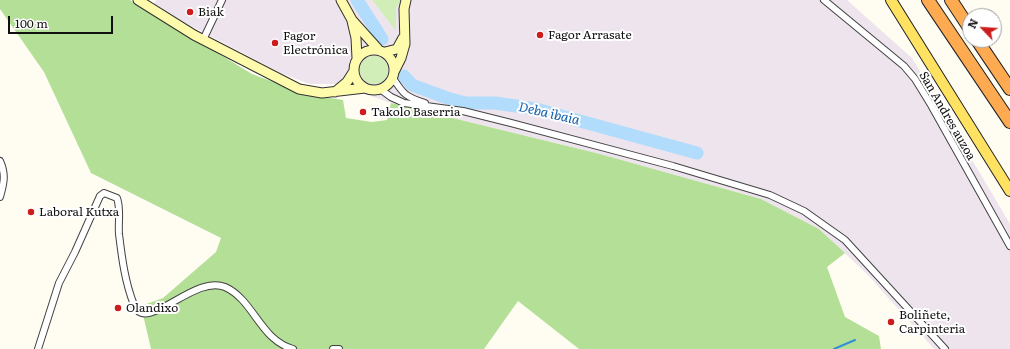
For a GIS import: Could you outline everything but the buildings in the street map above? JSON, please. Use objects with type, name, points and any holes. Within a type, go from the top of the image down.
[{"type":"highway","points":[[928,0],[1010,122]]},
{"type":"highway","points":[[951,0],[962,17]]},
{"type":"highway","points":[[982,48],[1010,89]]},
{"type":"main road","points":[[890,0],[1010,191]]},
{"type":"street","points":[[139,0],[194,35],[204,38],[219,49],[299,89],[322,93],[365,88],[380,89],[391,97],[404,103],[432,106],[511,123],[709,176],[770,195],[804,211],[824,224],[857,252],[945,349]]},
{"type":"street","points":[[204,38],[222,0]]},
{"type":"street","points":[[341,0],[352,20],[392,61],[394,75],[402,92],[409,98],[432,106]]},
{"type":"street","points":[[380,89],[390,83],[402,58],[406,44],[404,34],[404,10],[406,0]]},
{"type":"street","name":"San Andres auzoa","points":[[824,0],[904,66],[915,79],[1010,246]]},
{"type":"street","points":[[335,92],[347,82],[354,71],[358,58],[352,20]]},
{"type":"street","points":[[358,58],[366,51],[397,49],[404,34]]},
{"type":"street","points":[[354,71],[357,81],[365,88]]},
{"type":"street","points":[[0,160],[5,177],[0,197]]},
{"type":"street","points":[[38,349],[59,283],[75,252],[100,196],[104,193],[117,198],[119,204],[119,233],[124,275],[130,296],[139,313],[146,315],[201,286],[216,285],[224,287],[240,298],[266,332],[293,349]]},
{"type":"street","points":[[333,349],[340,349]]},
{"type":"shaded area","points":[[156,0],[372,0],[396,30],[396,9],[401,0],[847,0],[912,58],[1010,224],[1010,349],[934,349],[867,274],[819,229],[761,199],[600,154],[391,103],[336,84],[310,84],[283,74],[189,25],[154,4]]},
{"type":"green space","points":[[0,0],[130,0],[252,74],[306,94],[343,100],[346,118],[372,122],[387,120],[391,103],[600,154],[761,199],[819,229],[845,253],[827,267],[845,317],[879,336],[881,349],[579,349],[518,301],[484,349],[151,349],[141,306],[163,298],[216,252],[221,238],[91,173],[44,72],[0,9]]},
{"type":"green space","points":[[372,0],[401,0],[396,9],[396,31]]},
{"type":"green space","points":[[374,56],[384,60],[388,70],[384,80],[374,84],[364,80],[360,70],[364,60]]},
{"type":"waterway","name":"Deba ibaia","points":[[357,0],[382,39]]},
{"type":"waterway","name":"Deba ibaia","points":[[404,76],[412,85],[450,99],[466,103],[495,103],[536,109],[697,153]]},
{"type":"waterway","points":[[834,349],[855,340]]},
{"type":"place","name":"Biak","points":[[190,12]]},
{"type":"place","name":"Fagor Arrasate","points":[[540,35]]},
{"type":"place","name":"Fagor Electrónica","points":[[275,43]]},
{"type":"place","name":"Takolo Baserria","points":[[363,112]]},
{"type":"place","name":"Laboral Kutxa","points":[[31,212]]},
{"type":"place","name":"Olandixo","points":[[118,308]]},
{"type":"place","name":"Boliñete, Carpinteria","points":[[891,322]]}]
